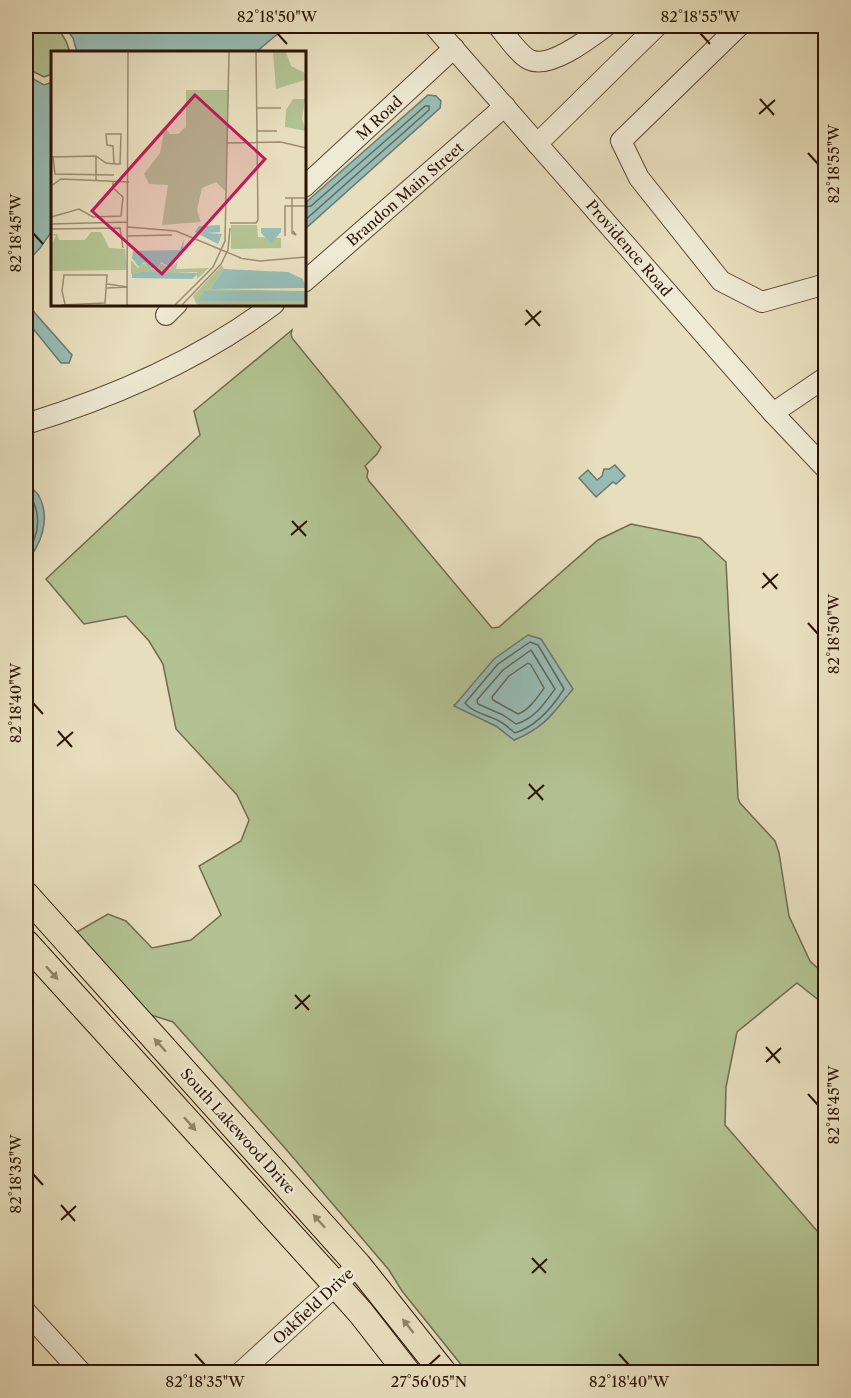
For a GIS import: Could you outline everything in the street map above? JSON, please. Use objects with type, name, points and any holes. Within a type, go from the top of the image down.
[{"type":"main road","name":"South Lakewood Drive","points":[[26,895],[358,1265],[406,1323],[442,1372]]},
{"type":"main road","name":"South Lakewood Drive","points":[[26,943],[336,1285],[407,1372]]},
{"type":"street","name":"Providence Road","points":[[434,26],[825,470]]},
{"type":"street","points":[[498,26],[528,60],[540,63],[558,57],[606,26]]},
{"type":"street","points":[[537,144],[657,26]]},
{"type":"street","points":[[739,26],[621,141],[639,178],[721,281],[762,302],[825,284]]},
{"type":"street","name":"M Road","points":[[306,185],[454,48]]},
{"type":"street","name":"Brandon Main Street","points":[[306,280],[505,106]]},
{"type":"street","points":[[26,423],[67,411],[117,392],[165,370],[213,344],[271,306]]},
{"type":"street","points":[[773,412],[825,377]]},
{"type":"street","name":"Oakfield Drive","points":[[241,1372],[358,1265]]},
{"type":"street","points":[[26,1312],[81,1372]]},
{"type":"green space","points":[[26,26],[57,26],[70,51],[51,51],[51,74],[44,77],[26,68]]},
{"type":"green space","points":[[292,330],[292,338],[381,447],[365,466],[369,481],[492,628],[499,627],[598,540],[631,524],[700,538],[726,562],[738,798],[775,841],[789,916],[810,961],[825,975],[826,1006],[797,983],[737,1032],[726,1087],[725,1125],[825,1240],[825,1372],[467,1372],[402,1291],[389,1270],[173,1022],[148,1014],[75,933],[108,914],[126,921],[152,948],[191,940],[221,915],[199,866],[241,841],[249,820],[237,795],[176,729],[163,664],[149,641],[126,616],[84,624],[46,579],[200,435],[194,411]],"holes":[[[572,689],[541,725],[514,740],[496,726],[455,705]]]},
{"type":"water","points":[[64,26],[287,26],[257,51],[77,51],[73,38]]},
{"type":"water","points":[[26,75],[44,85],[51,82],[51,232],[26,263]]},
{"type":"water","points":[[428,95],[436,96],[441,101],[440,108],[306,228],[306,202]]},
{"type":"water","points":[[26,295],[34,312],[72,355],[69,363],[61,363],[26,320]]},
{"type":"water","points":[[615,465],[625,476],[616,484],[613,482],[596,497],[579,478],[588,470],[597,480],[602,476],[604,469]]},
{"type":"water","points":[[26,482],[39,496],[43,505],[44,523],[40,540],[26,562]]},
{"type":"water","points":[[528,635],[541,639],[573,689],[541,725],[514,740],[496,726],[454,706],[494,659]]}]
